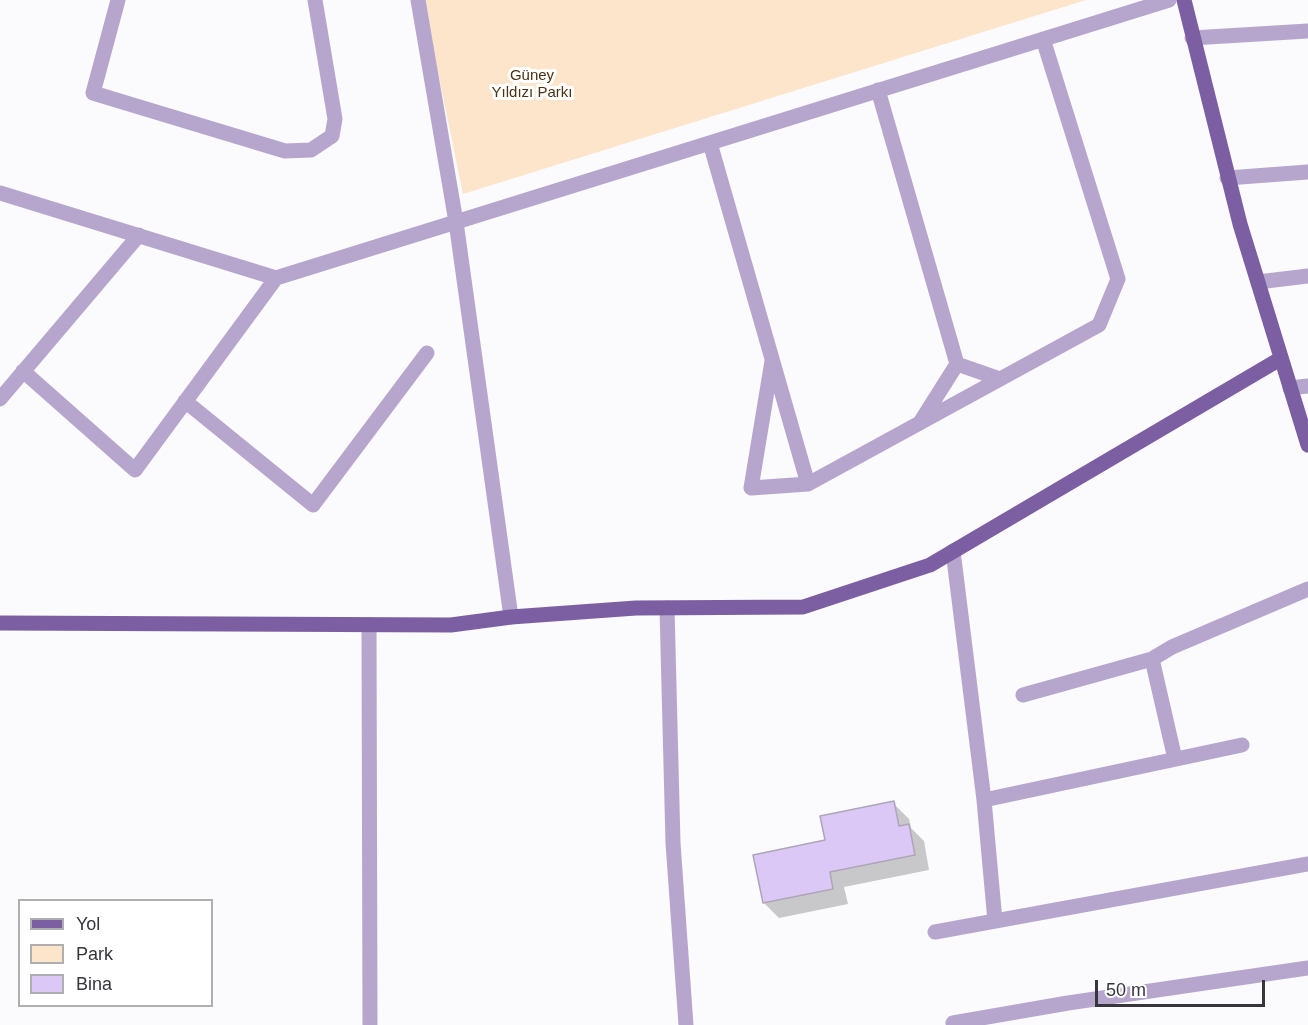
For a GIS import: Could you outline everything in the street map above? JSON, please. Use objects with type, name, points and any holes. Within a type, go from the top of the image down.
[{"type":"main road","points":[[1184,0],[1227,178],[1280,359],[1308,445]]},
{"type":"main road","points":[[0,623],[451,625],[511,617],[667,608],[803,606],[930,565],[1280,359]]},
{"type":"street","points":[[118,0],[93,93],[285,151],[311,150],[332,136],[335,119],[315,0]]},
{"type":"street","points":[[418,0],[456,222],[511,617]]},
{"type":"street","points":[[0,193],[276,278],[1169,0]]},
{"type":"street","points":[[1192,38],[1308,31]]},
{"type":"street","points":[[772,361],[751,488],[808,484],[1099,325],[1118,279],[1043,39]]},
{"type":"street","points":[[878,90],[957,364],[919,423]]},
{"type":"street","points":[[710,143],[808,484]]},
{"type":"street","points":[[1227,178],[1308,172]]},
{"type":"street","points":[[0,399],[139,235]]},
{"type":"street","points":[[1258,282],[1308,276]]},
{"type":"street","points":[[24,371],[135,470],[276,278]]},
{"type":"street","points":[[185,401],[313,505],[427,353]]},
{"type":"street","points":[[957,364],[1000,379]]},
{"type":"street","points":[[1290,388],[1308,386]]},
{"type":"street","points":[[954,551],[984,800],[995,921]]},
{"type":"street","points":[[1023,695],[1152,659],[1172,647],[1308,589]]},
{"type":"street","points":[[667,608],[673,843],[686,1025]]},
{"type":"street","points":[[369,625],[370,1025]]},
{"type":"street","points":[[1152,659],[1175,759]]},
{"type":"street","points":[[984,800],[1242,745]]},
{"type":"street","points":[[934,932],[1308,864]]},
{"type":"street","points":[[953,1023],[1068,1003],[1308,968]]},
{"type":"green space","name":"Güney Yıldızı Parkı","points":[[423,0],[1086,0],[463,194]]},
{"type":"building","points":[[894,801],[899,826],[909,824],[915,855],[830,872],[833,889],[763,903],[753,855],[825,840],[820,816]]}]
